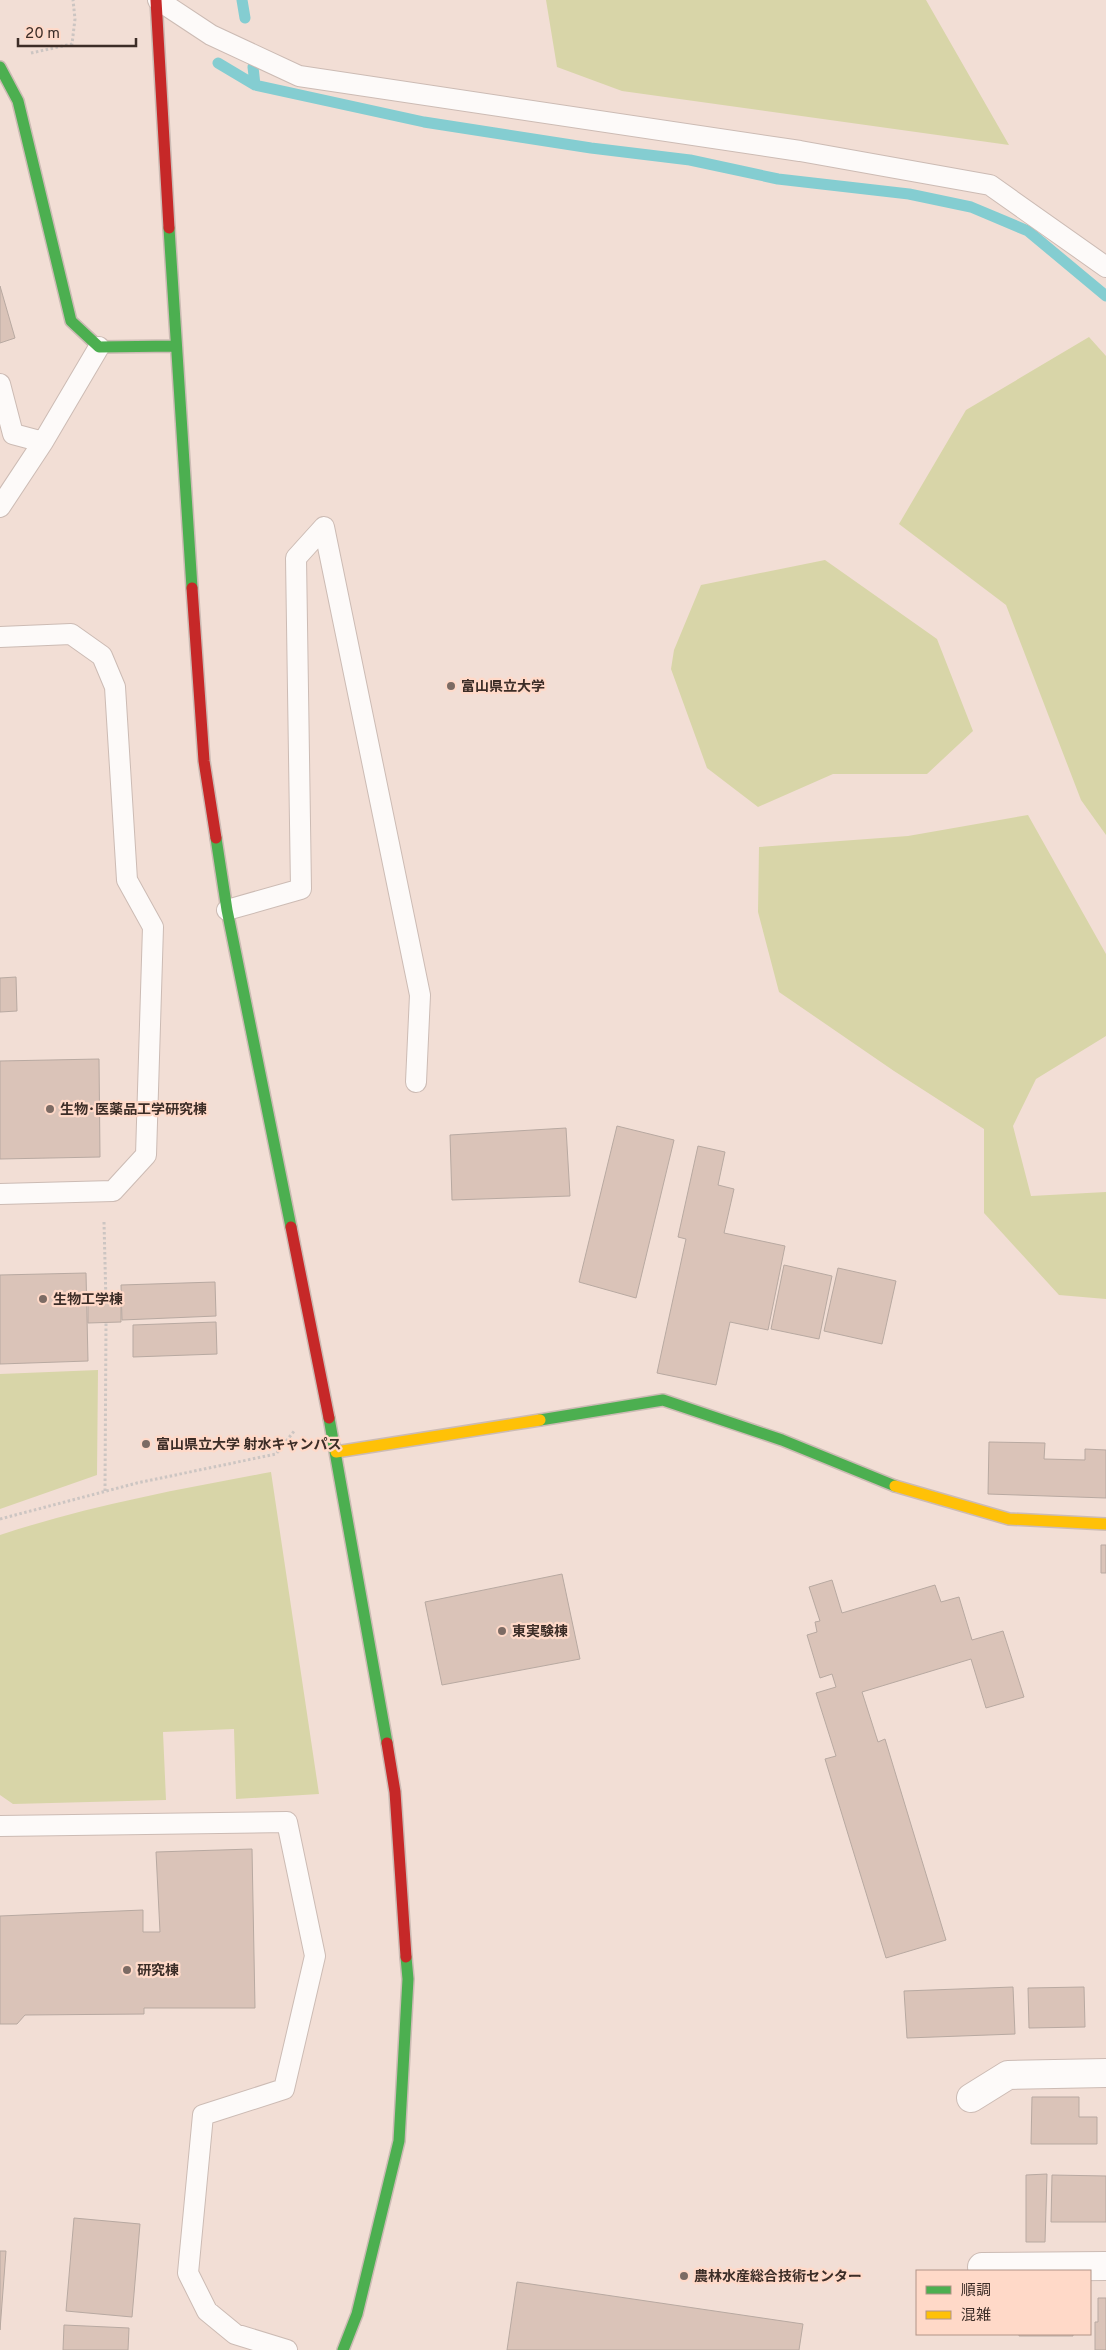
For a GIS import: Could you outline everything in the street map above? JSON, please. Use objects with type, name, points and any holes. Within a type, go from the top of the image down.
[{"type":"street","points":[[157,0],[175,346],[204,761],[227,910],[336,1452],[395,1792],[408,1979],[399,2141],[357,2314],[344,2350]]},
{"type":"street","points":[[0,67],[18,101],[71,321],[99,347],[145,348],[175,346]]},
{"type":"street","points":[[336,1452],[663,1400],[782,1440],[901,1488],[1009,1519],[1106,1524]]},
{"type":"street","points":[[971,2098],[1008,2075],[1106,2073]]},
{"type":"street","points":[[982,2267],[1106,2266]]},
{"type":"lane","points":[[157,0],[210,35],[299,76],[800,151],[990,185],[1106,267]]},
{"type":"lane","points":[[0,508],[43,442],[99,347]]},
{"type":"lane","points":[[0,384],[13,434],[43,442]]},
{"type":"lane","points":[[227,910],[301,889],[296,558],[324,527],[420,995],[416,1082]]},
{"type":"lane","points":[[0,637],[71,634],[102,656],[116,687],[127,880],[153,927],[146,1155],[113,1191],[0,1194]]},
{"type":"lane","points":[[0,1826],[287,1822],[316,1956],[284,2089],[203,2115],[188,2273],[207,2311],[235,2334],[287,2350]]},
{"type":"path","points":[[24,56],[40,50],[72,44],[75,19],[73,0]]},
{"type":"path","points":[[104,1235],[106,1303]]},
{"type":"path","points":[[104,1492],[106,1322]]},
{"type":"path","points":[[0,1519],[104,1492],[276,1454],[298,1427]]},
{"type":"shaded area","points":[[546,0],[926,0],[1009,145],[622,91],[557,67]]},
{"type":"shaded area","points":[[1089,337],[1106,356],[1106,835],[1081,800],[1006,605],[899,524],[966,410]]},
{"type":"shaded area","points":[[825,560],[937,639],[973,731],[927,774],[833,774],[758,807],[707,768],[671,669],[674,650],[701,585]]},
{"type":"shaded area","points":[[1028,815],[1106,954],[1106,1036],[1036,1079],[1013,1126],[1031,1196],[1106,1192],[1106,1299],[1059,1295],[984,1213],[984,1129],[894,1071],[779,992],[758,912],[759,847],[908,836]]},
{"type":"shaded area","points":[[98,1370],[97,1475],[0,1509],[0,1374]]},
{"type":"shaded area","points":[[271,1472],[319,1794],[236,1799],[234,1729],[163,1732],[166,1800],[13,1804],[0,1795],[0,1535],[100,1507]]},
{"type":"building","points":[[0,286],[15,338],[0,343]]},
{"type":"building","points":[[16,977],[17,1011],[0,1012],[0,978]]},
{"type":"building","name":"生物･医薬品工学研究棟","points":[[99,1059],[100,1157],[0,1159],[0,1061]]},
{"type":"building","points":[[617,1126],[674,1140],[636,1298],[579,1282]]},
{"type":"building","points":[[566,1128],[570,1196],[452,1200],[450,1135]]},
{"type":"building","points":[[698,1146],[725,1152],[718,1185],[734,1189],[724,1233],[785,1246],[768,1330],[730,1322],[716,1385],[657,1373],[686,1239],[678,1237]]},
{"type":"building","points":[[784,1265],[832,1276],[819,1339],[771,1329]]},
{"type":"building","points":[[838,1268],[896,1281],[882,1344],[824,1331]]},
{"type":"building","name":"生物工学棟","points":[[86,1273],[88,1361],[0,1364],[0,1275]]},
{"type":"building","points":[[215,1282],[216,1316],[122,1320],[121,1285]]},
{"type":"building","points":[[121,1303],[121,1322],[88,1323],[88,1304]]},
{"type":"building","points":[[216,1322],[217,1354],[133,1357],[133,1325]]},
{"type":"building","points":[[989,1442],[1045,1443],[1044,1459],[1085,1460],[1085,1449],[1106,1450],[1106,1498],[988,1494]]},
{"type":"building","points":[[1101,1545],[1106,1545],[1106,1573],[1101,1573]]},
{"type":"building","name":"東実験棟","points":[[562,1574],[580,1659],[442,1685],[425,1602]]},
{"type":"building","points":[[832,1580],[842,1613],[935,1585],[941,1602],[959,1597],[972,1640],[1003,1631],[1024,1697],[986,1708],[971,1659],[862,1692],[878,1742],[885,1739],[946,1940],[886,1958],[825,1759],[836,1756],[816,1693],[836,1687],[832,1674],[820,1678],[807,1635],[817,1632],[815,1622],[820,1621],[809,1587]]},
{"type":"building","name":"研究棟","points":[[252,1849],[255,2008],[144,2008],[144,2014],[25,2015],[17,2024],[0,2024],[0,1916],[143,1910],[143,1932],[160,1932],[156,1852]]},
{"type":"building","points":[[1013,1987],[1015,2034],[907,2038],[904,1991]]},
{"type":"building","points":[[1084,1987],[1085,2027],[1029,2028],[1028,1988]]},
{"type":"building","points":[[1032,2097],[1079,2097],[1079,2117],[1097,2117],[1097,2144],[1031,2144]]},
{"type":"building","points":[[1047,2174],[1045,2242],[1026,2242],[1026,2175]]},
{"type":"building","points":[[1052,2175],[1106,2176],[1106,2222],[1051,2222]]},
{"type":"building","points":[[74,2218],[140,2224],[132,2317],[66,2311]]},
{"type":"building","points":[[0,2251],[6,2251],[0,2330]]},
{"type":"building","points":[[517,2282],[803,2324],[799,2350],[507,2350]]},
{"type":"building","points":[[1098,2298],[1106,2298],[1106,2350],[1095,2350],[1095,2322],[1098,2322]]},
{"type":"building","points":[[64,2325],[129,2328],[128,2350],[63,2350]]},
{"type":"building","points":[[1019,2335],[1073,2335],[1073,2336]]},
{"type":"waterway","points":[[242,0],[245,18]]},
{"type":"waterway","points":[[218,63],[255,85],[424,122],[591,148],[690,160],[778,179],[909,194],[971,207],[1028,231],[1106,296]]},
{"type":"waterway","points":[[253,67],[255,85]]},
{"type":"traffic: fast","points":[[0,67],[18,101],[71,321],[99,347],[175,346]]},
{"type":"traffic: fast","points":[[169,228],[192,588]]},
{"type":"traffic: fast","points":[[216,838],[227,910],[291,1227]]},
{"type":"traffic: fast","points":[[540,1420],[663,1400],[782,1440],[895,1486]]},
{"type":"traffic: fast","points":[[329,1418],[387,1743]]},
{"type":"traffic: fast","points":[[343,2350],[357,2314],[399,2141],[408,1979],[406,1957]]},
{"type":"traffic: slow","points":[[336,1452],[540,1420]]},
{"type":"traffic: slow","points":[[895,1486],[1009,1519],[1106,1524]]},
{"type":"traffic: jam","points":[[156,0],[169,228]]},
{"type":"traffic: jam","points":[[192,588],[204,761],[216,838]]},
{"type":"traffic: jam","points":[[291,1227],[329,1418]]},
{"type":"traffic: jam","points":[[387,1743],[395,1792],[406,1957]]},
{"type":"place","name":"富山県立大学","points":[[451,686]]},
{"type":"place","name":"生物･医薬品工学研究棟","points":[[50,1109]]},
{"type":"place","name":"生物工学棟","points":[[43,1299]]},
{"type":"place","name":"富山県立大学 射水キャンパス","points":[[146,1444]]},
{"type":"place","name":"東実験棟","points":[[502,1631]]},
{"type":"place","name":"研究棟","points":[[127,1970]]},
{"type":"place","name":"農林水産総合技術センター","points":[[684,2276]]}]
